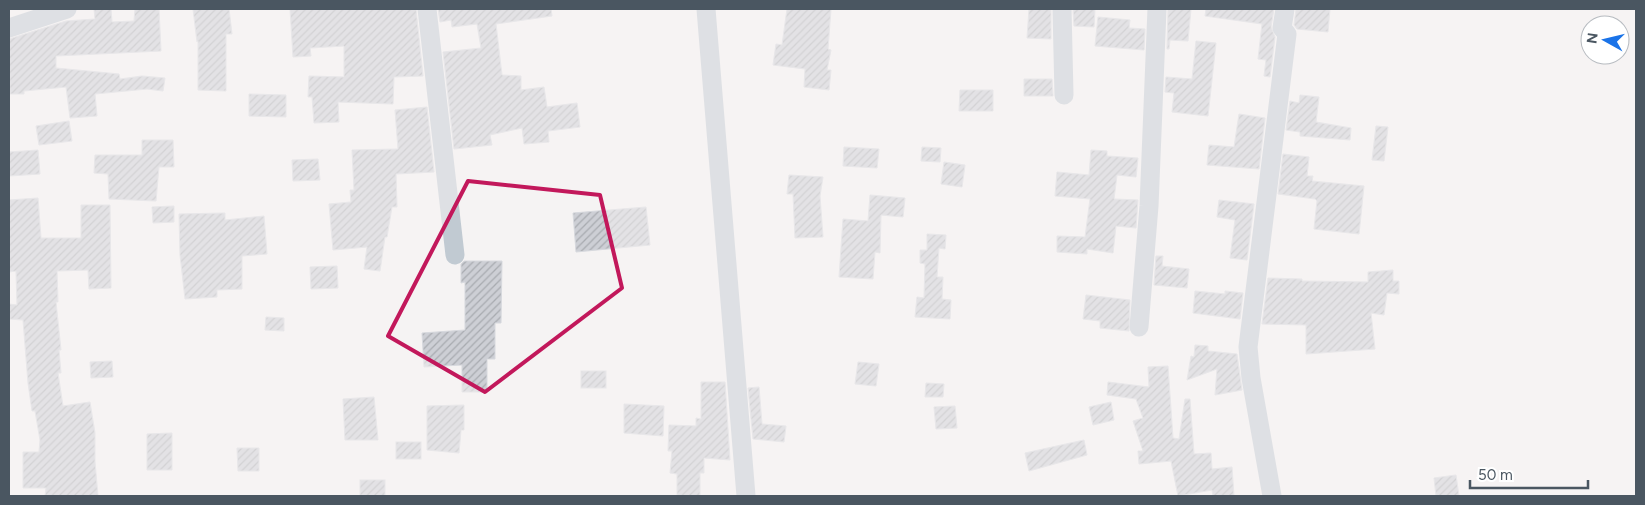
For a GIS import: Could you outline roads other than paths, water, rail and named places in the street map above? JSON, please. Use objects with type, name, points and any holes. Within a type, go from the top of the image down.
[{"type":"street","points":[[9,28],[66,9]]},
{"type":"street","points":[[427,9],[455,255]]},
{"type":"street","points":[[706,9],[746,496]]},
{"type":"street","points":[[1062,9],[1064,94]]},
{"type":"street","points":[[1140,327],[1149,206],[1157,9]]},
{"type":"street","points":[[1272,496],[1251,378],[1248,348],[1287,34],[1282,28],[1285,9]]}]
